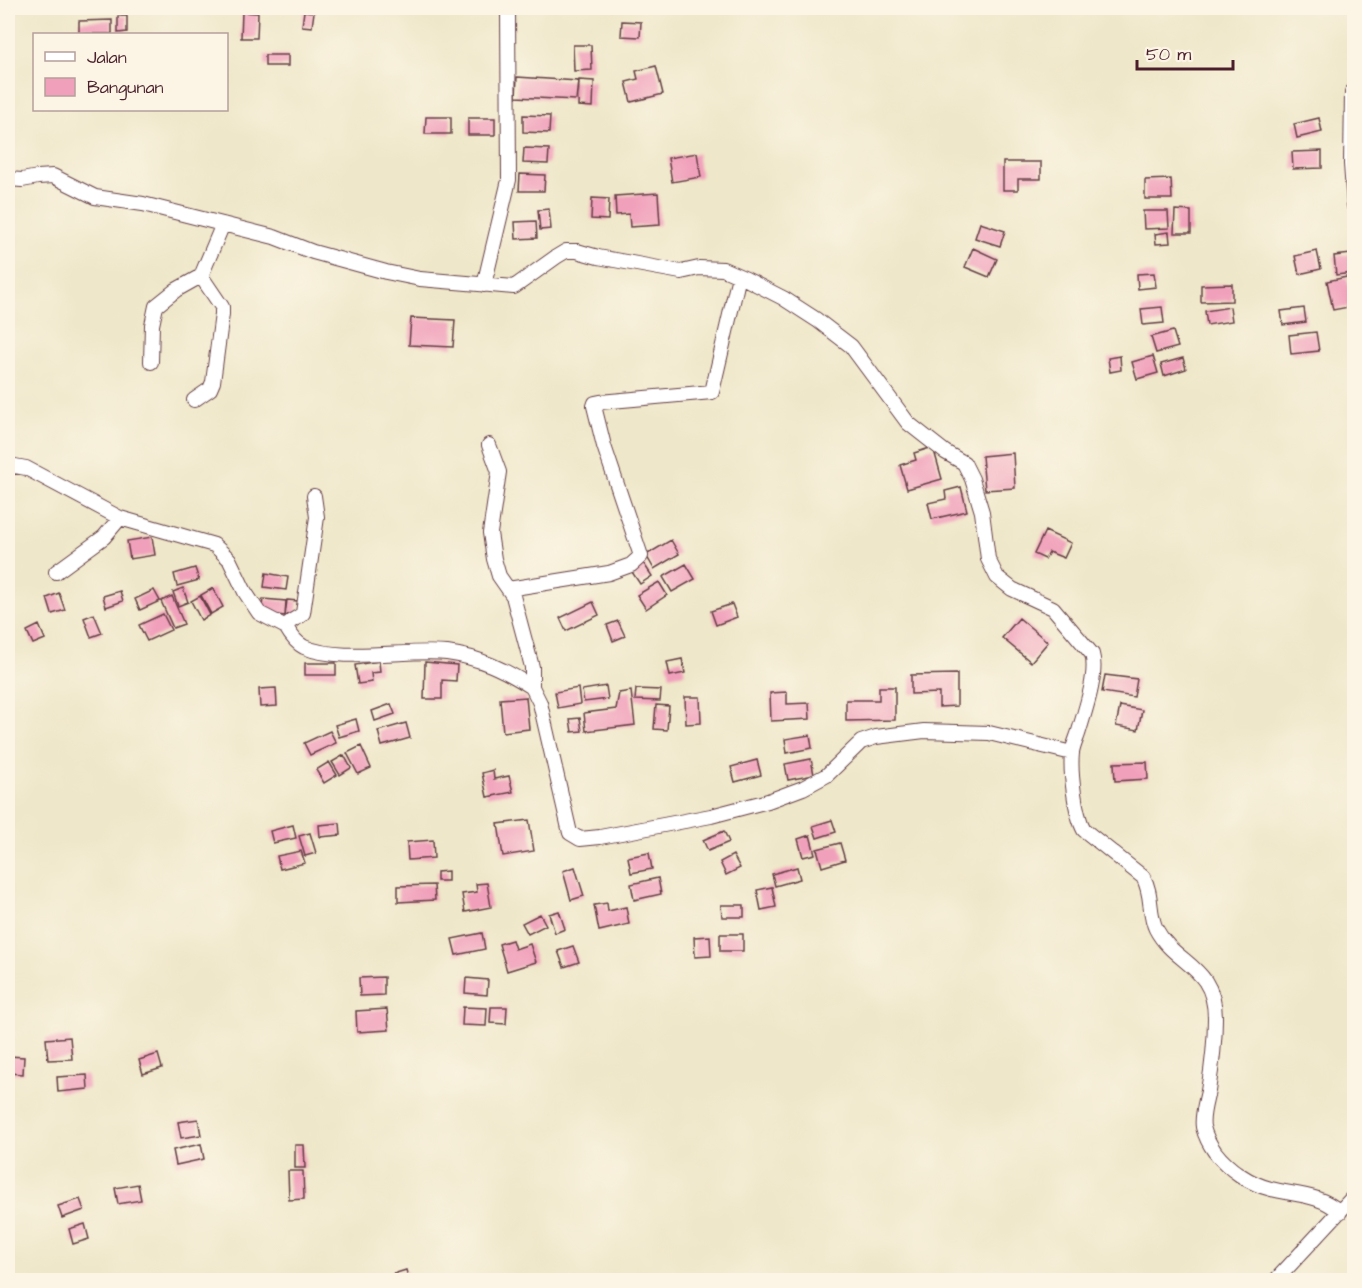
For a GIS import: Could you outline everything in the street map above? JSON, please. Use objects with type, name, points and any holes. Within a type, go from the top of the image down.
[{"type":"street","points":[[484,285],[509,180],[508,8]]},
{"type":"street","points":[[1352,92],[1351,164],[1354,206]]},
{"type":"street","points":[[8,179],[22,180],[53,176],[95,197],[143,204],[223,224],[274,237],[312,252],[420,279],[514,287],[566,251],[577,251],[681,272],[711,268],[723,269],[783,298],[851,346],[908,423],[945,452],[964,463],[972,479],[982,512],[988,559],[997,577],[1012,589],[1053,608],[1092,654],[1095,664],[1092,679],[1072,753],[1076,808],[1084,830],[1143,877],[1149,887],[1155,928],[1163,940],[1202,975],[1208,985],[1215,1015],[1203,1126],[1215,1152],[1233,1170],[1254,1183],[1270,1189],[1319,1198],[1340,1212]]},
{"type":"street","points":[[151,362],[152,325],[156,306],[176,290],[201,276],[223,224]]},
{"type":"street","points":[[194,400],[210,389],[213,382],[222,314],[222,307],[201,276]]},
{"type":"street","points":[[508,589],[609,573],[631,565],[641,556],[604,446],[594,406],[600,402],[712,392],[739,276]]},
{"type":"street","points":[[489,446],[499,472],[491,543],[496,570],[513,596],[528,647],[532,667],[532,687],[540,703],[570,833],[580,839],[644,830],[768,801],[802,788],[827,775],[861,742],[876,737],[924,731],[989,733],[1072,753]]},
{"type":"street","points":[[8,468],[15,466],[26,468],[120,518],[214,545],[229,558],[245,592],[259,613],[286,627],[294,639],[304,646],[333,653],[446,653],[474,658],[504,669],[532,687]]},
{"type":"street","points":[[286,627],[287,623],[303,613],[317,517],[314,496]]},
{"type":"street","points":[[56,572],[96,544],[120,518]]},
{"type":"street","points":[[1275,1281],[1354,1196]]},
{"type":"building","points":[[8,8],[22,8],[22,10],[8,10]]},
{"type":"building","points":[[304,11],[314,12],[312,27],[302,26]]},
{"type":"building","points":[[242,12],[258,13],[257,38],[241,38]]},
{"type":"building","points":[[118,16],[127,16],[127,32],[118,33]]},
{"type":"building","points":[[112,20],[112,33],[79,33],[79,21]]},
{"type":"building","points":[[622,21],[641,22],[640,37],[621,36]]},
{"type":"building","points":[[573,45],[591,45],[592,70],[574,71]]},
{"type":"building","points":[[265,55],[288,55],[288,66],[265,66]]},
{"type":"building","points":[[656,66],[663,94],[631,102],[626,82],[638,79],[636,71]]},
{"type":"building","points":[[517,77],[578,81],[576,100],[516,97]]},
{"type":"building","points":[[579,80],[594,81],[593,107],[578,106]]},
{"type":"building","points":[[523,115],[550,116],[549,133],[523,132]]},
{"type":"building","points":[[426,117],[451,117],[451,134],[425,134]]},
{"type":"building","points":[[468,118],[495,118],[495,135],[468,135]]},
{"type":"building","points":[[1319,118],[1322,132],[1297,138],[1294,124]]},
{"type":"building","points":[[524,148],[549,149],[548,164],[523,163]]},
{"type":"building","points":[[1322,151],[1322,168],[1293,169],[1292,152]]},
{"type":"building","points":[[697,153],[701,177],[672,182],[668,158]]},
{"type":"building","points":[[1003,162],[1041,162],[1041,179],[1018,179],[1018,190],[1003,190]]},
{"type":"building","points":[[520,174],[545,175],[544,191],[519,191]]},
{"type":"building","points":[[1171,179],[1172,199],[1145,199],[1145,180]]},
{"type":"building","points":[[658,193],[660,225],[630,227],[629,214],[616,215],[615,196]]},
{"type":"building","points":[[592,198],[609,199],[608,220],[591,219]]},
{"type":"building","points":[[549,209],[551,229],[540,230],[538,210]]},
{"type":"building","points":[[1175,210],[1191,211],[1191,233],[1174,233]]},
{"type":"building","points":[[1143,211],[1168,211],[1169,228],[1144,229]]},
{"type":"building","points":[[536,221],[537,238],[516,239],[515,222]]},
{"type":"building","points":[[980,223],[1005,231],[1000,246],[975,238]]},
{"type":"building","points":[[1169,232],[1170,243],[1156,244],[1155,234]]},
{"type":"building","points":[[973,248],[997,259],[989,277],[965,267]]},
{"type":"building","points":[[1317,251],[1321,269],[1299,274],[1295,256]]},
{"type":"building","points":[[1351,254],[1353,273],[1336,275],[1334,256]]},
{"type":"building","points":[[1154,273],[1156,287],[1138,289],[1137,274]]},
{"type":"building","points":[[1347,277],[1350,293],[1354,293],[1354,306],[1333,310],[1327,281]]},
{"type":"building","points":[[1232,284],[1232,301],[1201,302],[1201,285]]},
{"type":"building","points":[[1162,307],[1164,323],[1143,325],[1141,309]]},
{"type":"building","points":[[1230,307],[1232,321],[1207,325],[1205,311]]},
{"type":"building","points":[[1304,308],[1306,322],[1283,325],[1281,311]]},
{"type":"building","points":[[411,318],[455,320],[453,347],[409,345]]},
{"type":"building","points":[[1173,331],[1178,347],[1156,353],[1151,337]]},
{"type":"building","points":[[1316,332],[1319,351],[1291,354],[1289,335]]},
{"type":"building","points":[[1120,356],[1121,370],[1110,372],[1108,358]]},
{"type":"building","points":[[1153,356],[1158,373],[1137,379],[1132,362]]},
{"type":"building","points":[[1183,358],[1186,369],[1164,376],[1161,364]]},
{"type":"building","points":[[933,447],[942,479],[907,489],[900,465],[916,460],[914,453]]},
{"type":"building","points":[[1013,453],[1015,488],[985,490],[982,456]]},
{"type":"building","points":[[961,487],[967,511],[932,519],[928,503],[946,499],[945,491]]},
{"type":"building","points":[[1045,531],[1071,543],[1064,558],[1049,552],[1045,559],[1034,554]]},
{"type":"building","points":[[152,537],[155,555],[130,559],[127,541]]},
{"type":"building","points":[[671,540],[679,554],[654,569],[646,555]]},
{"type":"building","points":[[642,561],[652,576],[640,584],[630,569]]},
{"type":"building","points":[[686,564],[695,579],[672,592],[663,577]]},
{"type":"building","points":[[195,568],[199,580],[177,586],[174,574]]},
{"type":"building","points":[[266,573],[288,577],[286,590],[264,587]]},
{"type":"building","points":[[659,582],[667,595],[646,609],[637,595]]},
{"type":"building","points":[[183,588],[188,602],[178,606],[173,592]]},
{"type":"building","points":[[213,588],[223,607],[211,614],[201,595]]},
{"type":"building","points":[[154,590],[160,601],[140,610],[135,599]]},
{"type":"building","points":[[120,591],[123,601],[106,607],[103,596]]},
{"type":"building","points":[[59,593],[65,610],[52,614],[47,598]]},
{"type":"building","points":[[172,596],[184,624],[173,628],[161,601]]},
{"type":"building","points":[[200,596],[210,615],[201,620],[191,601]]},
{"type":"building","points":[[263,599],[286,601],[285,616],[261,613]]},
{"type":"building","points":[[287,600],[298,601],[296,617],[285,616]]},
{"type":"building","points":[[593,602],[599,615],[566,631],[560,618]]},
{"type":"building","points":[[732,604],[737,617],[716,625],[711,611]]},
{"type":"building","points":[[94,614],[102,633],[91,637],[84,618]]},
{"type":"building","points":[[163,614],[171,630],[147,641],[139,625]]},
{"type":"building","points":[[1019,618],[1048,642],[1031,662],[1002,638]]},
{"type":"building","points":[[618,621],[625,636],[613,641],[607,625]]},
{"type":"building","points":[[39,625],[45,639],[33,644],[27,631]]},
{"type":"building","points":[[682,659],[685,673],[670,676],[667,662]]},
{"type":"building","points":[[379,661],[380,672],[371,673],[372,682],[358,684],[355,665]]},
{"type":"building","points":[[425,662],[457,665],[456,681],[442,680],[442,699],[424,699]]},
{"type":"building","points":[[305,663],[336,663],[336,675],[305,675]]},
{"type":"building","points":[[957,674],[957,706],[939,707],[939,693],[911,694],[911,675]]},
{"type":"building","points":[[1105,675],[1137,679],[1134,697],[1102,692]]},
{"type":"building","points":[[606,686],[608,699],[584,702],[582,690]]},
{"type":"building","points":[[879,687],[895,687],[895,720],[846,721],[846,700],[879,700]]},
{"type":"building","points":[[276,688],[277,706],[260,707],[259,689]]},
{"type":"building","points":[[578,688],[580,704],[558,708],[555,692]]},
{"type":"building","points":[[636,689],[661,690],[660,701],[635,700]]},
{"type":"building","points":[[631,691],[635,725],[586,731],[584,713],[616,709],[619,693]]},
{"type":"building","points":[[787,692],[787,704],[809,703],[810,719],[771,721],[770,693]]},
{"type":"building","points":[[526,697],[529,729],[503,732],[500,699]]},
{"type":"building","points":[[685,697],[700,697],[701,723],[686,724]]},
{"type":"building","points":[[391,704],[395,714],[375,721],[372,711]]},
{"type":"building","points":[[656,705],[669,706],[667,730],[654,729]]},
{"type":"building","points":[[1120,706],[1142,710],[1138,730],[1116,726]]},
{"type":"building","points":[[580,718],[582,731],[572,732],[570,719]]},
{"type":"building","points":[[356,719],[359,731],[339,737],[335,725]]},
{"type":"building","points":[[406,723],[410,738],[382,746],[378,731]]},
{"type":"building","points":[[330,731],[336,743],[310,755],[304,743]]},
{"type":"building","points":[[810,735],[812,748],[787,753],[785,739]]},
{"type":"building","points":[[361,746],[371,768],[358,774],[347,753]]},
{"type":"building","points":[[344,755],[351,768],[340,775],[332,762]]},
{"type":"building","points":[[811,759],[814,775],[788,780],[785,764]]},
{"type":"building","points":[[757,760],[761,775],[735,782],[731,767]]},
{"type":"building","points":[[329,762],[337,775],[324,783],[316,770]]},
{"type":"building","points":[[1147,762],[1148,779],[1115,781],[1114,763]]},
{"type":"building","points":[[493,770],[494,779],[509,776],[513,792],[487,797],[482,773]]},
{"type":"building","points":[[529,820],[534,851],[503,856],[498,824]]},
{"type":"building","points":[[832,820],[836,832],[817,838],[813,826]]},
{"type":"building","points":[[340,823],[341,835],[320,837],[319,825]]},
{"type":"building","points":[[293,825],[296,838],[273,843],[270,831]]},
{"type":"building","points":[[724,831],[729,842],[708,851],[703,840]]},
{"type":"building","points":[[310,833],[316,853],[305,856],[299,836]]},
{"type":"building","points":[[810,835],[815,854],[803,857],[798,839]]},
{"type":"building","points":[[433,840],[434,858],[408,860],[407,842]]},
{"type":"building","points":[[840,843],[845,860],[822,867],[817,849]]},
{"type":"building","points":[[301,851],[305,863],[280,869],[277,856]]},
{"type":"building","points":[[649,853],[652,869],[631,873],[628,857]]},
{"type":"building","points":[[733,855],[740,868],[726,875],[720,862]]},
{"type":"building","points":[[575,867],[584,896],[571,900],[563,871]]},
{"type":"building","points":[[797,867],[800,879],[775,886],[772,874]]},
{"type":"building","points":[[448,871],[448,881],[437,881],[437,872]]},
{"type":"building","points":[[658,878],[661,894],[634,900],[631,884]]},
{"type":"building","points":[[487,883],[491,907],[465,912],[462,894],[477,892],[476,884]]},
{"type":"building","points":[[434,885],[435,900],[398,902],[398,886]]},
{"type":"building","points":[[772,887],[776,907],[761,910],[757,890]]},
{"type":"building","points":[[607,903],[608,911],[626,907],[629,924],[599,931],[594,905]]},
{"type":"building","points":[[721,905],[744,905],[744,917],[722,917]]},
{"type":"building","points":[[559,911],[565,929],[555,933],[549,914]]},
{"type":"building","points":[[540,914],[546,925],[528,934],[522,923]]},
{"type":"building","points":[[482,933],[485,949],[456,955],[452,939]]},
{"type":"building","points":[[720,934],[743,934],[743,951],[720,951]]},
{"type":"building","points":[[710,936],[711,956],[695,957],[694,937]]},
{"type":"building","points":[[512,940],[515,949],[530,944],[536,962],[507,971],[499,944]]},
{"type":"building","points":[[573,946],[579,962],[564,967],[558,951]]},
{"type":"building","points":[[384,977],[384,995],[360,996],[359,978]]},
{"type":"building","points":[[466,978],[488,980],[487,995],[465,993]]},
{"type":"building","points":[[463,1007],[487,1008],[486,1026],[462,1025]]},
{"type":"building","points":[[491,1007],[507,1007],[506,1024],[490,1023]]},
{"type":"building","points":[[387,1009],[389,1030],[357,1032],[356,1011]]},
{"type":"building","points":[[70,1037],[72,1059],[48,1060],[46,1039]]},
{"type":"building","points":[[158,1054],[162,1068],[143,1074],[139,1060]]},
{"type":"building","points":[[8,1056],[24,1057],[23,1074],[8,1073]]},
{"type":"building","points":[[87,1075],[88,1089],[58,1092],[57,1077]]},
{"type":"building","points":[[198,1119],[201,1135],[181,1138],[178,1122]]},
{"type":"building","points":[[201,1144],[204,1159],[176,1165],[173,1150]]},
{"type":"building","points":[[295,1145],[304,1145],[305,1168],[295,1168]]},
{"type":"building","points":[[288,1171],[303,1171],[304,1199],[289,1200]]},
{"type":"building","points":[[138,1184],[141,1200],[118,1204],[115,1188]]},
{"type":"building","points":[[80,1199],[84,1210],[62,1218],[58,1206]]},
{"type":"building","points":[[85,1224],[89,1239],[73,1244],[69,1229]]},
{"type":"building","points":[[406,1270],[409,1280],[394,1280],[393,1274]]}]
